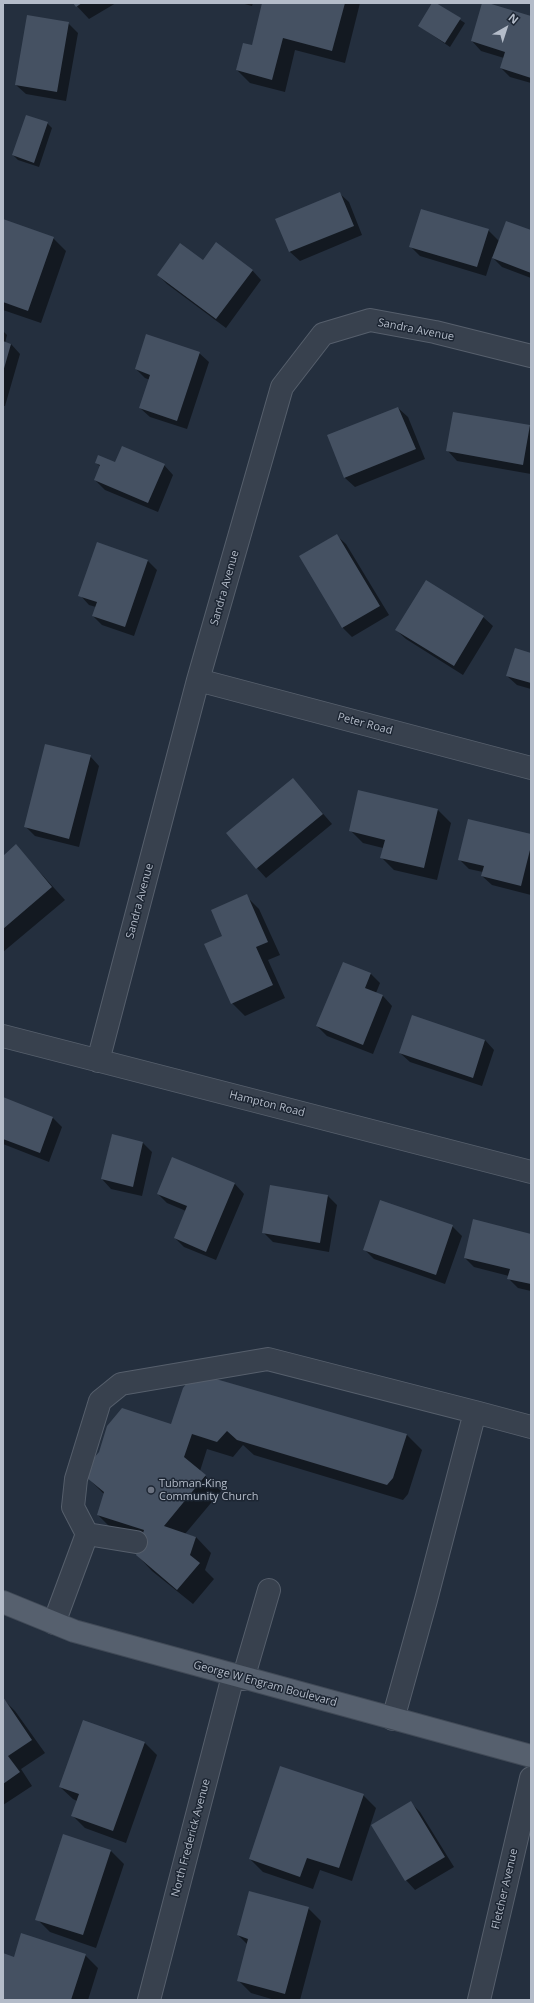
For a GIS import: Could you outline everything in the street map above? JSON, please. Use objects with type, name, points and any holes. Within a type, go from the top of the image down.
[{"type":"main road","name":"George W Engram Boulevard","points":[[3,1602],[74,1632],[531,1756]]},
{"type":"street","name":"Sandra Avenue","points":[[98,1061],[198,680],[282,387],[323,334],[370,320],[435,332],[531,356]]},
{"type":"street","name":"Peter Road","points":[[198,680],[531,768]]},
{"type":"street","name":"Hampton Road","points":[[3,1036],[531,1172]]},
{"type":"street","points":[[54,1623],[87,1534],[73,1507],[76,1479],[100,1401],[121,1384],[268,1359],[531,1427]]},
{"type":"street","points":[[393,1719],[475,1412]]},
{"type":"street","points":[[87,1534],[136,1542]]},
{"type":"street","name":"North Frederick Avenue","points":[[149,2000],[238,1677],[269,1590]]},
{"type":"street","name":"Fletcher Avenue","points":[[479,2000],[531,1778]]},
{"type":"building","points":[[73,3],[82,3],[76,7]]},
{"type":"building","points":[[262,3],[345,3],[332,51],[283,38],[272,80],[236,70],[243,43],[252,45]]},
{"type":"building","points":[[432,3],[436,3],[461,18],[445,43],[418,26]]},
{"type":"building","points":[[482,3],[488,3],[531,16],[531,78],[500,68],[505,52],[471,41]]},
{"type":"building","points":[[27,15],[69,22],[57,92],[15,85]]},
{"type":"building","points":[[26,115],[48,122],[34,163],[12,155]]},
{"type":"building","points":[[340,192],[354,226],[289,252],[275,219]]},
{"type":"building","points":[[421,209],[489,229],[477,267],[409,247]]},
{"type":"building","points":[[3,219],[54,237],[28,311],[3,302]]},
{"type":"building","points":[[506,221],[531,230],[531,273],[492,258]]},
{"type":"building","points":[[216,242],[253,270],[216,319],[157,275],[180,243],[203,260]]},
{"type":"building","points":[[146,334],[200,352],[177,421],[139,408],[150,375],[135,369]]},
{"type":"building","points":[[3,341],[11,344],[3,372]]},
{"type":"building","points":[[398,407],[416,449],[344,478],[327,435]]},
{"type":"building","points":[[453,412],[530,425],[523,465],[446,451]]},
{"type":"building","points":[[122,446],[165,464],[148,503],[94,480],[100,465],[95,463],[98,455],[115,462]]},
{"type":"building","points":[[337,534],[380,606],[342,628],[299,556]]},
{"type":"building","points":[[97,542],[148,560],[125,627],[92,616],[97,602],[78,596]]},
{"type":"building","points":[[426,580],[484,616],[454,666],[395,630]]},
{"type":"building","points":[[515,648],[531,653],[531,683],[506,676]]},
{"type":"building","points":[[45,744],[91,755],[69,839],[24,827]]},
{"type":"building","points":[[293,778],[323,814],[256,869],[226,833]]},
{"type":"building","points":[[358,790],[438,809],[424,868],[380,858],[385,840],[349,831]]},
{"type":"building","points":[[468,819],[531,834],[531,846],[521,886],[481,876],[484,866],[458,860]]},
{"type":"building","points":[[16,844],[52,887],[3,929],[3,856]]},
{"type":"building","points":[[247,894],[268,942],[256,947],[273,985],[231,1004],[204,944],[222,936],[211,910]]},
{"type":"building","points":[[343,962],[371,973],[365,988],[383,995],[363,1045],[316,1026]]},
{"type":"building","points":[[412,1015],[485,1040],[473,1078],[399,1053]]},
{"type":"building","points":[[3,1097],[53,1117],[40,1153],[3,1139]]},
{"type":"building","points":[[112,1134],[143,1142],[133,1187],[101,1179]]},
{"type":"building","points":[[172,1157],[235,1183],[206,1252],[174,1238],[187,1206],[157,1194]]},
{"type":"building","points":[[270,1185],[328,1195],[320,1243],[262,1233]]},
{"type":"building","points":[[380,1200],[453,1225],[436,1275],[363,1250]]},
{"type":"building","points":[[473,1219],[531,1234],[531,1284],[507,1279],[510,1269],[464,1258]]},
{"type":"building","points":[[195,1373],[407,1434],[393,1478],[387,1485],[237,1440],[227,1431],[217,1442],[192,1434],[184,1457],[206,1475],[164,1526],[196,1537],[190,1555],[200,1563],[177,1590],[136,1555],[144,1530],[97,1515],[104,1492],[81,1473],[99,1452],[107,1426],[122,1408],[171,1424],[183,1388]]},
{"type":"building","points":[[3,1697],[32,1740],[8,1756],[20,1772],[3,1784]]},
{"type":"building","points":[[83,1720],[145,1742],[113,1831],[71,1816],[79,1794],[59,1787]]},
{"type":"building","points":[[280,1766],[364,1794],[339,1868],[307,1858],[300,1877],[249,1859]]},
{"type":"building","points":[[411,1801],[445,1857],[405,1881],[371,1825]]},
{"type":"building","points":[[63,1834],[111,1850],[83,1935],[35,1920]]},
{"type":"building","points":[[249,1891],[309,1907],[285,1994],[237,1981],[248,1939],[237,1935]]},
{"type":"building","points":[[21,1933],[86,1954],[71,2000],[3,2000],[3,1953],[14,1957]]},
{"type":"place","name":"Tubman-King Community Church","points":[[151,1490]]}]
